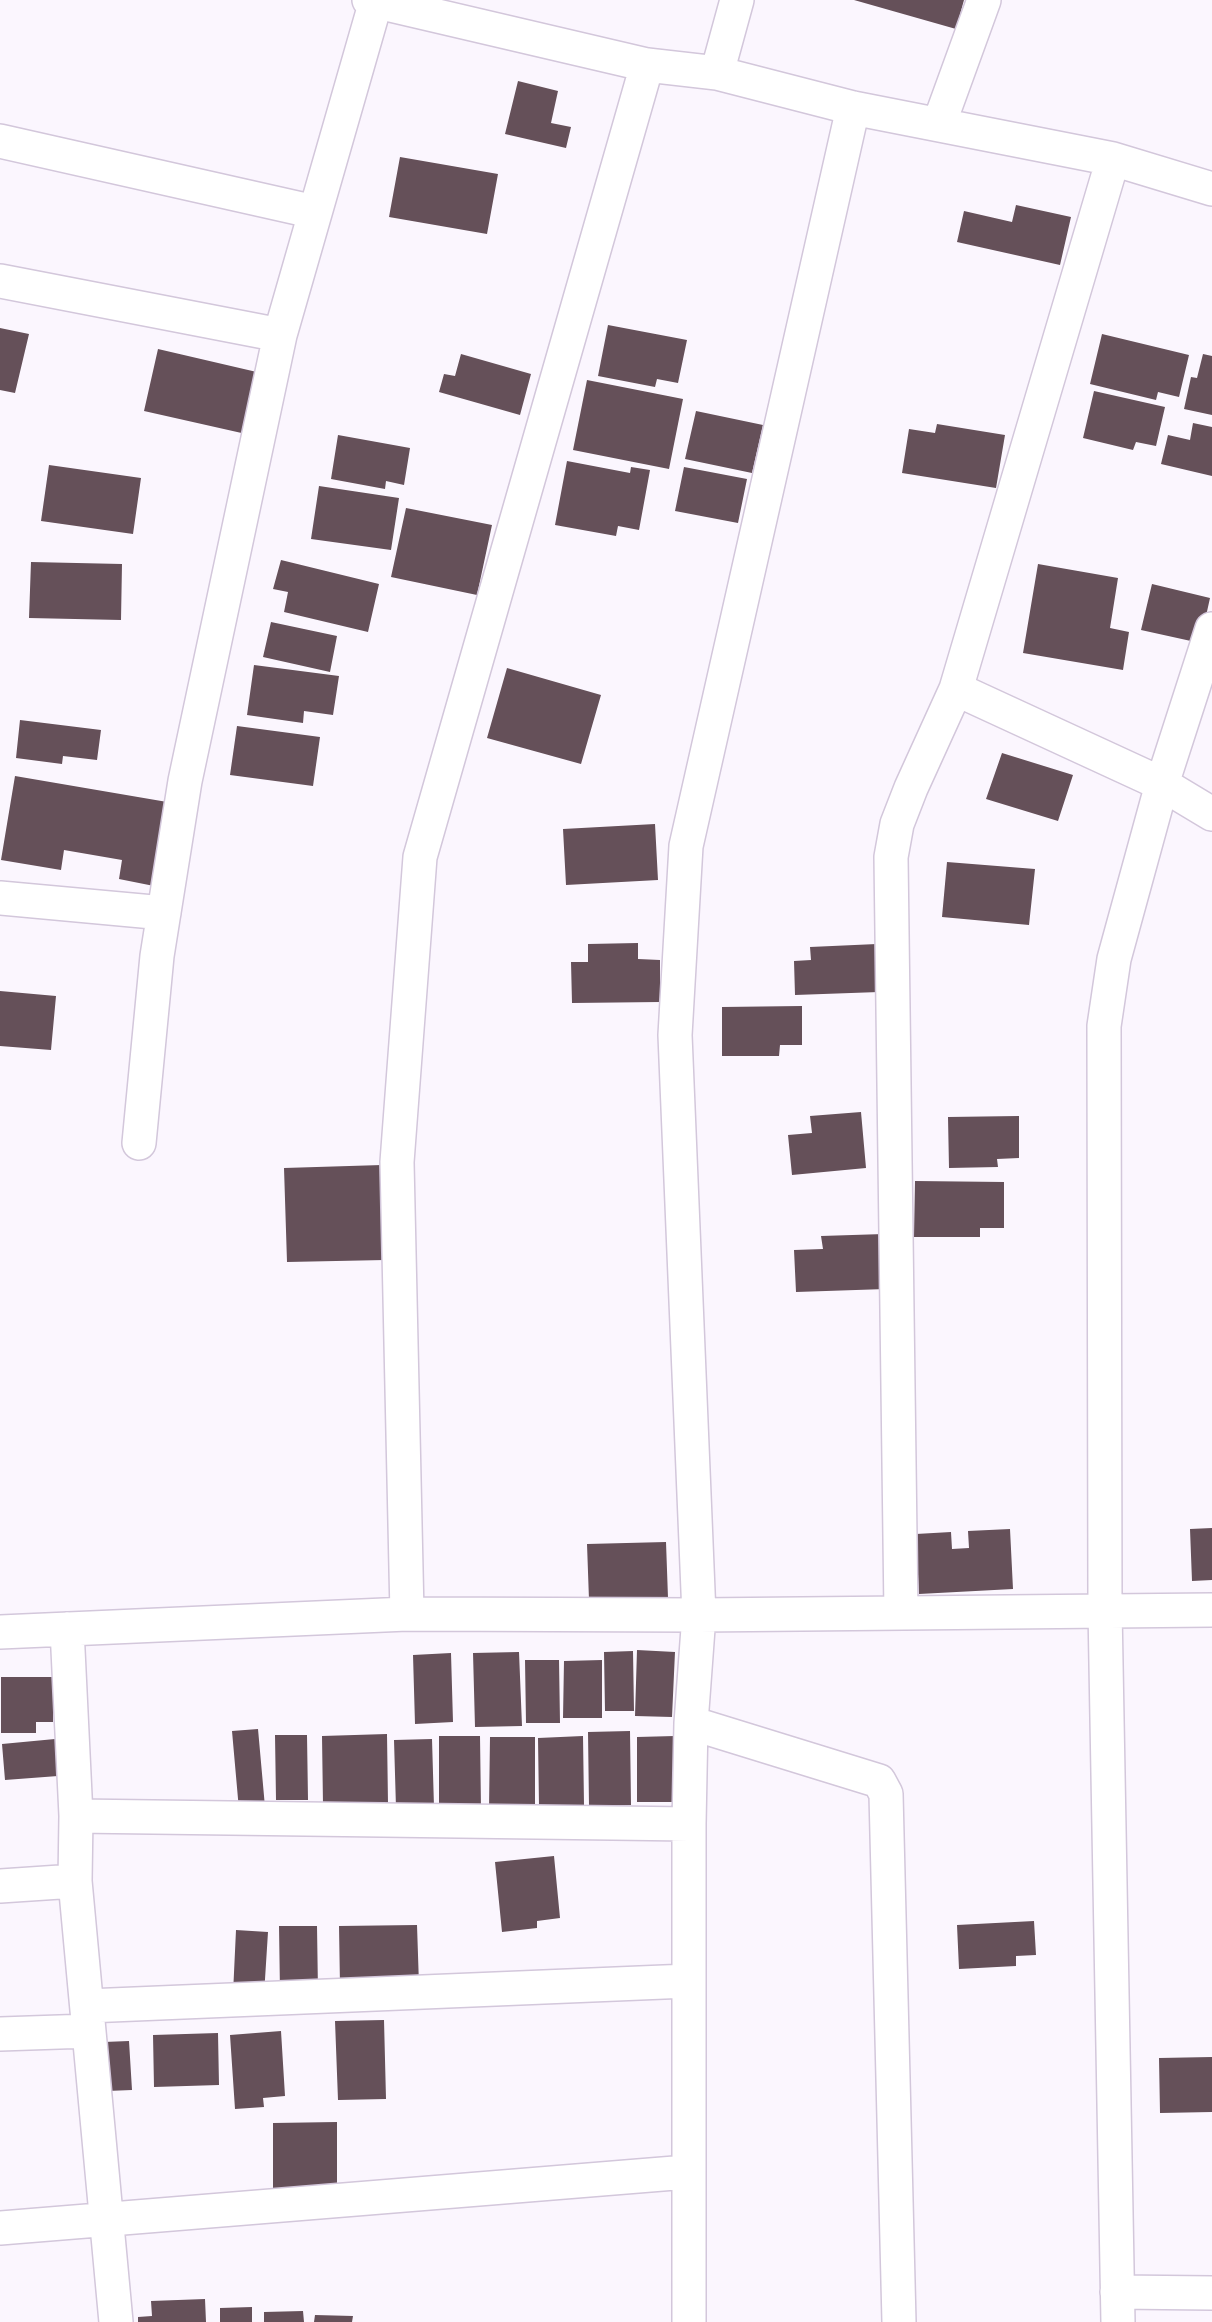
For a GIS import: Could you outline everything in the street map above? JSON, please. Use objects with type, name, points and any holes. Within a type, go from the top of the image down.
[{"type":"street","points":[[717,74],[737,0]]},
{"type":"street","points":[[939,123],[984,0]]},
{"type":"street","points":[[139,1143],[164,913],[185,781],[280,335],[372,1],[647,65],[717,74],[853,108],[939,123],[1113,159],[1212,189]]},
{"type":"street","points":[[407,1614],[398,1162],[420,856],[647,65]]},
{"type":"street","points":[[689,2322],[687,2172],[689,1824],[691,1723],[699,1615],[675,1035],[686,846],[853,108]]},
{"type":"street","points":[[0,141],[315,212]]},
{"type":"street","points":[[901,1613],[891,856],[897,824],[907,796],[956,689],[1113,159]]},
{"type":"street","points":[[0,281],[280,335]]},
{"type":"street","points":[[1212,629],[1162,784],[1114,959],[1104,1026],[1105,1609],[1117,2307],[1212,2293]]},
{"type":"street","points":[[956,689],[1162,784],[1212,814]]},
{"type":"street","points":[[0,898],[164,913]]},
{"type":"street","points":[[0,1632],[407,1614],[699,1615],[1105,1609],[1212,1610]]},
{"type":"street","points":[[67,1629],[76,1816],[75,1881],[116,2322]]},
{"type":"street","points":[[691,1723],[879,1780],[886,1794],[899,2322]]},
{"type":"street","points":[[76,1816],[689,1824]]},
{"type":"street","points":[[0,1886],[75,1881]]},
{"type":"street","points":[[0,2034],[88,2018],[688,1981]]},
{"type":"street","points":[[0,2228],[687,2172]]},
{"type":"building","points":[[854,0],[964,0],[956,29]]},
{"type":"building","points":[[518,81],[558,91],[551,123],[571,127],[566,148],[505,134]]},
{"type":"building","points":[[400,157],[498,174],[487,234],[389,217]]},
{"type":"building","points":[[1016,205],[1071,217],[1060,265],[957,242],[964,211],[1012,222]]},
{"type":"building","points":[[608,325],[687,340],[678,383],[657,379],[655,387],[598,376]]},
{"type":"building","points":[[0,328],[29,334],[15,393],[0,390]]},
{"type":"building","points":[[1102,334],[1189,355],[1179,397],[1158,392],[1156,400],[1090,384]]},
{"type":"building","points":[[158,349],[261,373],[246,434],[144,411]]},
{"type":"building","points":[[461,354],[531,374],[520,415],[439,392],[444,374],[455,376]]},
{"type":"building","points":[[1203,354],[1212,356],[1212,415],[1184,409],[1191,377],[1197,378]]},
{"type":"building","points":[[587,380],[683,399],[669,469],[573,450]]},
{"type":"building","points":[[1094,391],[1165,407],[1156,446],[1136,442],[1133,450],[1083,438]]},
{"type":"building","points":[[696,411],[763,425],[752,473],[685,459]]},
{"type":"building","points":[[1193,423],[1212,427],[1212,476],[1161,464],[1168,435],[1190,440]]},
{"type":"building","points":[[937,424],[1005,435],[996,488],[902,473],[909,429],[935,433]]},
{"type":"building","points":[[338,435],[410,448],[404,485],[386,481],[385,489],[331,479]]},
{"type":"building","points":[[567,461],[630,473],[631,467],[650,470],[639,530],[618,526],[616,536],[555,525]]},
{"type":"building","points":[[49,465],[141,478],[133,534],[41,521]]},
{"type":"building","points":[[684,467],[747,479],[738,523],[675,511]]},
{"type":"building","points":[[319,486],[399,498],[391,550],[311,539]]},
{"type":"building","points":[[406,508],[492,525],[477,595],[391,577]]},
{"type":"building","points":[[281,560],[379,584],[368,632],[284,612],[288,592],[273,589]]},
{"type":"building","points":[[31,562],[122,564],[121,620],[29,618]]},
{"type":"building","points":[[1038,564],[1118,578],[1110,628],[1129,632],[1123,670],[1023,653]]},
{"type":"building","points":[[1152,584],[1210,598],[1200,643],[1141,630]]},
{"type":"building","points":[[271,622],[337,636],[330,672],[263,657]]},
{"type":"building","points":[[254,665],[339,676],[333,715],[304,711],[303,723],[247,715]]},
{"type":"building","points":[[507,668],[601,695],[581,764],[487,738]]},
{"type":"building","points":[[20,720],[101,730],[97,760],[63,756],[62,764],[16,758]]},
{"type":"building","points":[[237,726],[320,737],[313,786],[230,775]]},
{"type":"building","points":[[1002,753],[1073,775],[1058,821],[986,799]]},
{"type":"building","points":[[15,776],[173,803],[159,887],[119,879],[122,860],[64,850],[61,870],[1,860]]},
{"type":"building","points":[[655,824],[658,880],[566,885],[563,829]]},
{"type":"building","points":[[947,862],[1035,869],[1029,925],[942,917]]},
{"type":"building","points":[[638,943],[638,959],[660,960],[660,1002],[572,1003],[571,962],[588,962],[588,944]]},
{"type":"building","points":[[877,944],[879,992],[795,995],[794,961],[811,960],[810,947]]},
{"type":"building","points":[[0,991],[56,996],[51,1050],[0,1046]]},
{"type":"building","points":[[802,1006],[802,1045],[780,1045],[779,1056],[722,1056],[722,1007]]},
{"type":"building","points":[[861,1112],[866,1168],[792,1175],[788,1135],[812,1133],[810,1116]]},
{"type":"building","points":[[1019,1116],[1019,1158],[997,1159],[998,1167],[949,1168],[948,1117]]},
{"type":"building","points":[[382,1165],[385,1260],[287,1262],[284,1168]]},
{"type":"building","points":[[915,1181],[1004,1182],[1004,1228],[980,1228],[980,1237],[914,1237]]},
{"type":"building","points":[[884,1234],[886,1289],[796,1292],[794,1250],[823,1249],[821,1236]]},
{"type":"building","points":[[1212,1528],[1212,1580],[1192,1581],[1190,1529]]},
{"type":"building","points":[[1010,1529],[1013,1589],[919,1594],[916,1534],[951,1532],[952,1549],[969,1548],[968,1531]]},
{"type":"building","points":[[666,1542],[668,1598],[589,1600],[587,1544]]},
{"type":"building","points":[[637,1650],[675,1652],[672,1717],[635,1716]]},
{"type":"building","points":[[633,1651],[634,1711],[605,1711],[604,1652]]},
{"type":"building","points":[[519,1652],[522,1726],[475,1727],[473,1653]]},
{"type":"building","points":[[451,1653],[453,1722],[415,1724],[413,1655]]},
{"type":"building","points":[[525,1660],[559,1660],[560,1723],[526,1723]]},
{"type":"building","points":[[602,1660],[602,1718],[563,1718],[564,1661]]},
{"type":"building","points":[[1,1677],[53,1677],[53,1722],[36,1722],[36,1733],[1,1733]]},
{"type":"building","points":[[258,1729],[265,1807],[239,1810],[232,1731]]},
{"type":"building","points":[[630,1731],[631,1805],[589,1806],[588,1732]]},
{"type":"building","points":[[387,1734],[388,1804],[323,1805],[322,1736]]},
{"type":"building","points":[[275,1735],[307,1735],[308,1800],[276,1800]]},
{"type":"building","points":[[439,1736],[480,1736],[481,1809],[439,1809]]},
{"type":"building","points":[[583,1736],[584,1805],[539,1806],[538,1738]]},
{"type":"building","points":[[675,1736],[676,1802],[637,1802],[637,1737]]},
{"type":"building","points":[[490,1737],[535,1737],[535,1808],[489,1809]]},
{"type":"building","points":[[55,1739],[58,1776],[5,1780],[2,1744]]},
{"type":"building","points":[[432,1739],[434,1807],[396,1808],[394,1740]]},
{"type":"building","points":[[554,1856],[560,1918],[537,1921],[537,1928],[502,1932],[495,1862]]},
{"type":"building","points":[[1034,1921],[1036,1955],[1016,1956],[1016,1966],[959,1969],[957,1925]]},
{"type":"building","points":[[417,1925],[419,1985],[340,1986],[339,1926]]},
{"type":"building","points":[[279,1926],[317,1926],[318,1992],[280,1992]]},
{"type":"building","points":[[236,1930],[268,1932],[264,1995],[233,1994]]},
{"type":"building","points":[[384,2020],[386,2099],[338,2100],[335,2021]]},
{"type":"building","points":[[281,2031],[285,2096],[263,2098],[264,2107],[235,2109],[230,2035]]},
{"type":"building","points":[[218,2033],[219,2085],[154,2087],[153,2035]]},
{"type":"building","points":[[129,2041],[132,2090],[107,2091],[104,2042]]},
{"type":"building","points":[[1212,2057],[1212,2112],[1160,2113],[1159,2058]]},
{"type":"building","points":[[337,2122],[337,2188],[273,2189],[273,2123]]},
{"type":"building","points":[[205,2299],[206,2322],[138,2322],[138,2317],[152,2316],[151,2301]]},
{"type":"building","points":[[252,2307],[252,2322],[220,2322],[220,2308]]},
{"type":"building","points":[[303,2311],[304,2322],[264,2322],[264,2312]]},
{"type":"building","points":[[315,2315],[353,2316],[352,2322],[314,2322]]}]
